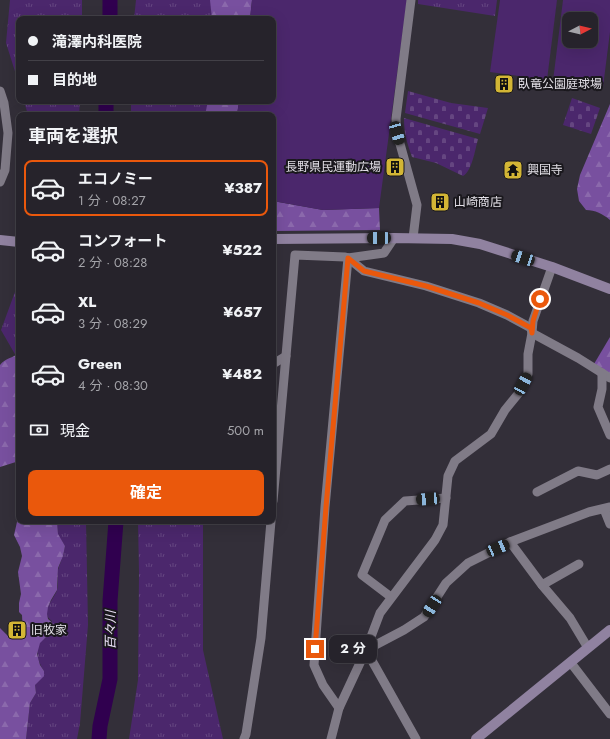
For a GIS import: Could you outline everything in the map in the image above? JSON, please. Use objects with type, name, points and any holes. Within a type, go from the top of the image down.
[{"type":"street","points":[[411,0],[396,119],[397,133],[417,205],[413,238]]},
{"type":"street","points":[[0,91],[4,103],[8,133],[5,170],[0,182]]},
{"type":"street","points":[[276,467],[295,254],[348,258],[384,253],[394,238]]},
{"type":"street","points":[[276,239],[452,239],[480,244],[552,267],[610,289]]},
{"type":"street","points":[[0,240],[16,242]]},
{"type":"street","points":[[348,258],[364,271],[426,286],[479,303],[507,315],[531,328],[532,333],[578,358],[606,376],[598,407],[610,435]]},
{"type":"street","points":[[339,708],[323,685],[314,665],[348,258]]},
{"type":"street","points":[[332,739],[339,708],[366,650],[380,613],[391,596],[435,540],[443,525],[448,476],[455,461],[491,434],[505,410],[518,394],[528,374],[528,354],[533,321],[552,267]]},
{"type":"street","points":[[276,362],[286,356]]},
{"type":"street","points":[[537,492],[578,471],[597,475],[610,469]]},
{"type":"street","points":[[391,596],[362,575],[385,520],[405,501],[446,498]]},
{"type":"street","points":[[366,650],[404,630],[424,617],[446,583],[468,563],[510,542],[589,512],[607,508],[610,524]]},
{"type":"street","points":[[244,739],[261,638],[271,524]]},
{"type":"street","points":[[510,542],[542,585],[570,618],[588,648]]},
{"type":"street","points":[[542,585],[579,564]]},
{"type":"street","points":[[476,739],[610,630]]},
{"type":"street","points":[[366,650],[416,739]]},
{"type":"street","points":[[571,663],[610,714]]},
{"type":"green space","points":[[10,0],[82,0],[82,16],[16,16],[16,75],[6,43]]},
{"type":"green space","points":[[136,0],[211,0],[212,16],[134,16]]},
{"type":"green space","points":[[210,0],[252,0],[250,16],[212,16]]},
{"type":"green space","points":[[252,0],[407,0],[379,208],[323,210],[276,202],[276,112],[237,112],[239,104],[276,104],[276,16],[250,16]]},
{"type":"green space","points":[[418,0],[497,0],[495,16],[418,4]]},
{"type":"green space","points":[[500,0],[557,0],[547,80],[490,72]]},
{"type":"green space","points":[[563,0],[610,0],[610,32],[603,87],[553,81]]},
{"type":"green space","points":[[408,91],[451,103],[488,108],[480,134],[405,113]]},
{"type":"green space","points":[[572,98],[600,108],[591,134],[563,125]]},
{"type":"green space","points":[[25,104],[80,104],[79,112],[27,112]]},
{"type":"green space","points":[[131,104],[208,104],[206,112],[131,112]]},
{"type":"green space","points":[[207,104],[239,104],[237,112],[206,112]]},
{"type":"green space","points":[[610,104],[610,220],[599,213],[586,210],[579,201],[577,189],[580,175]]},
{"type":"green space","points":[[404,118],[478,139],[469,170],[463,176],[436,163],[412,157],[405,134]]},
{"type":"green space","points":[[276,202],[323,210],[379,208],[380,230],[276,231]]},
{"type":"green space","points":[[16,289],[16,356],[1,330]]},
{"type":"green space","points":[[610,337],[610,375],[594,364]]},
{"type":"green space","points":[[16,355],[16,462],[0,467],[0,365],[4,361]]},
{"type":"green space","points":[[17,524],[57,524],[58,534],[65,546],[58,568],[57,590],[48,607],[47,614],[48,619],[55,625],[54,629],[40,643],[37,654],[40,665],[44,671],[44,676],[35,685],[36,693],[30,703],[26,739],[0,739],[0,628],[9,637],[15,639],[23,636],[22,615],[19,612],[21,594],[18,572],[22,556],[20,547],[14,535]]},
{"type":"green space","points":[[57,524],[86,524],[88,625],[80,723],[77,739],[26,739],[30,703],[36,693],[35,685],[44,671],[38,658],[37,651],[39,644],[51,633],[52,621],[48,617],[47,610],[57,590],[58,570],[65,546],[58,535]]},
{"type":"green space","points":[[138,524],[203,524],[203,650],[223,739],[129,739],[138,680]]},
{"type":"waterway","name":"百々川","points":[[110,0],[110,16]]},
{"type":"waterway","name":"百々川","points":[[106,104],[106,112]]},
{"type":"waterway","name":"百々川","points":[[99,739],[100,726],[110,679],[110,601],[116,524]]},
{"type":"place","name":"臥竜公園庭球場","points":[[504,84]]},
{"type":"place","name":"長野県民運動広場","points":[[395,167]]},
{"type":"place","name":"興国寺","points":[[513,170]]},
{"type":"place","name":"山崎商店","points":[[440,202]]},
{"type":"place","name":"旧牧家","points":[[17,630]]},
{"type":"route","points":[[315,649],[348,258],[364,271],[426,286],[479,303],[507,315],[531,328],[532,333],[533,321],[540,299]]}]
